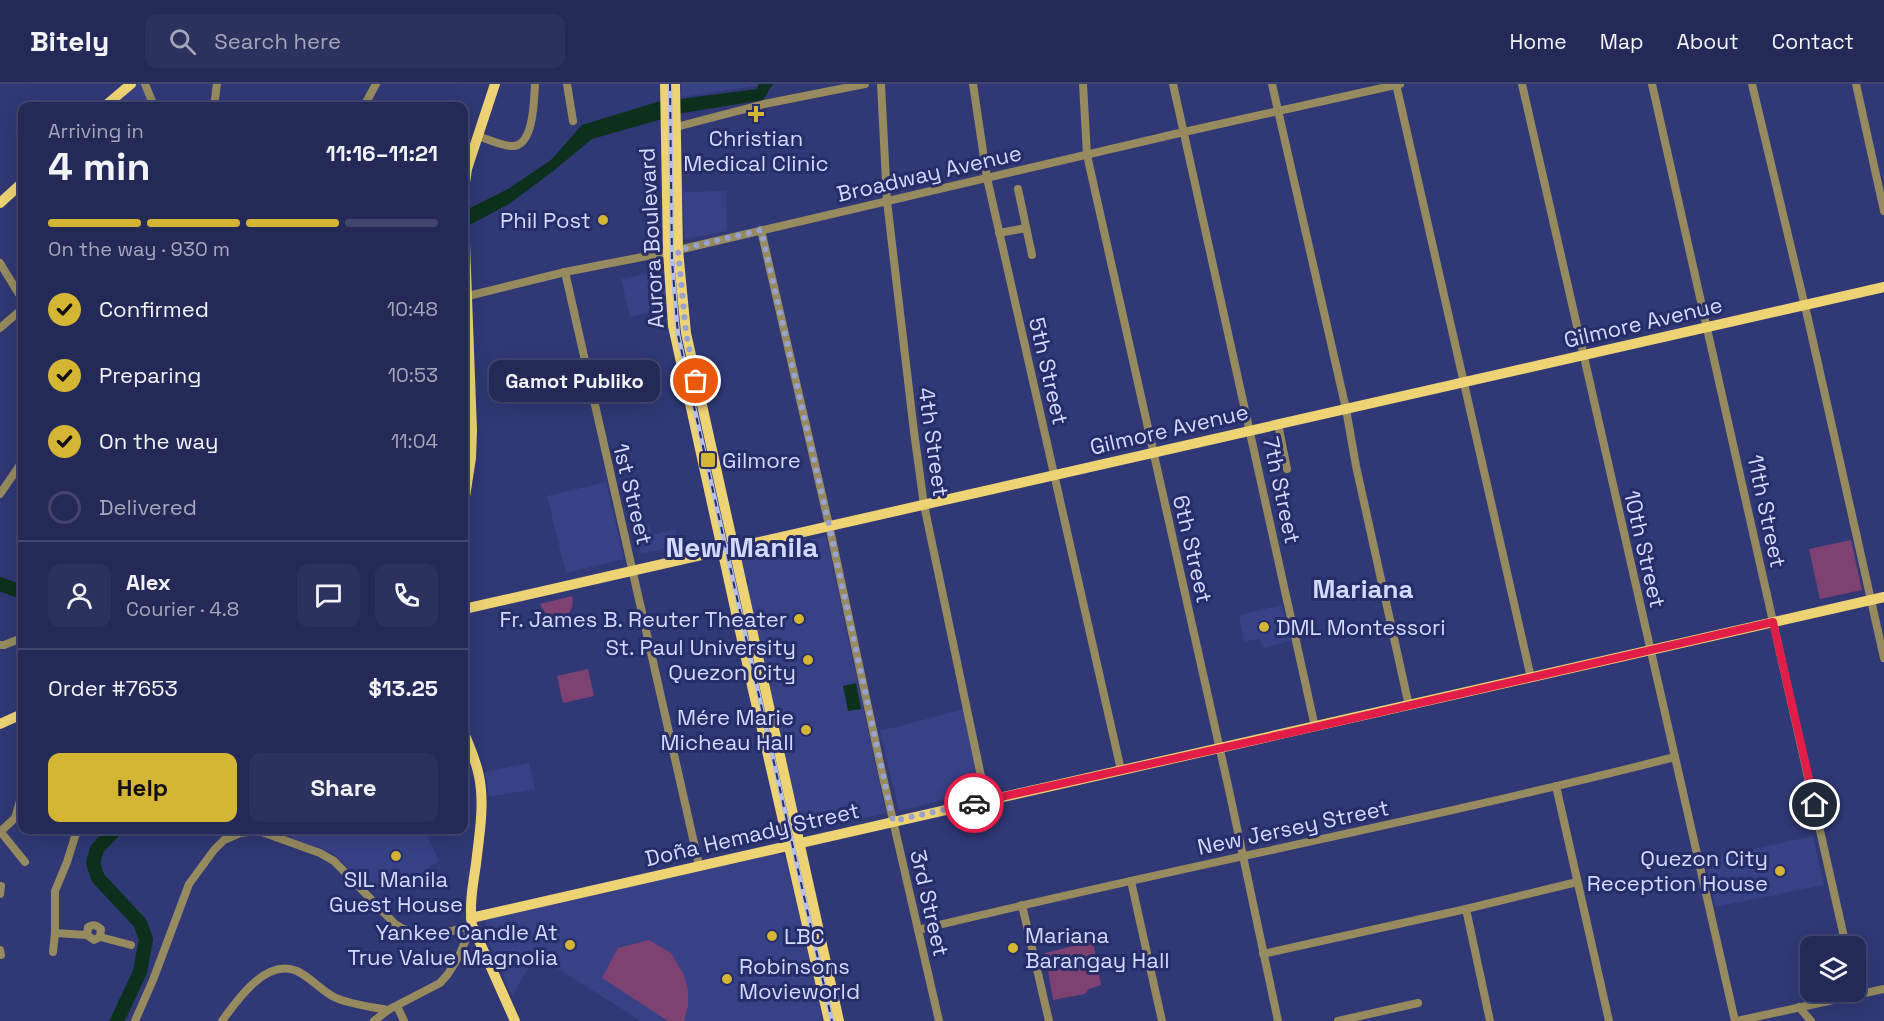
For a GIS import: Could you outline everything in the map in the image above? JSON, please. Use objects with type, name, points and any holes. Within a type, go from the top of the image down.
[{"type":"main road","points":[[110,102],[131,84]]},
{"type":"main road","points":[[468,166],[495,84]]},
{"type":"main road","name":"Aurora Boulevard","points":[[665,84],[670,99],[672,121],[673,251],[686,333],[728,549],[794,845],[829,1021]]},
{"type":"main road","name":"Aurora Boulevard","points":[[670,99],[675,84]]},
{"type":"main road","points":[[0,203],[18,187]]},
{"type":"main road","name":"Gilmore Avenue","points":[[468,608],[1884,287]]},
{"type":"main road","points":[[468,354],[472,430],[468,477]]},
{"type":"main road","name":"Doña Hemady Street","points":[[472,921],[699,865],[1884,597]]},
{"type":"main road","points":[[0,724],[18,716]]},
{"type":"main road","points":[[468,744],[479,775],[481,796],[480,827],[472,891],[472,921],[515,1021]]},
{"type":"main road","name":"Aurora Boulevard","points":[[794,845],[839,1021]]},
{"type":"street","points":[[144,84],[152,102]]},
{"type":"street","points":[[215,102],[217,84]]},
{"type":"street","points":[[366,102],[376,84]]},
{"type":"street","points":[[478,136],[511,146],[517,146],[523,142],[534,113],[535,84]]},
{"type":"street","points":[[567,84],[573,121]]},
{"type":"street","points":[[672,121],[865,84]]},
{"type":"street","name":"4th Street","points":[[881,84],[887,201],[924,505],[986,800]]},
{"type":"street","name":"5th Street","points":[[973,84],[987,178],[1121,770]]},
{"type":"street","name":"6th Street","points":[[1083,84],[1087,155],[1244,857],[1278,1021]]},
{"type":"street","name":"7th Street","points":[[1173,84],[1315,727]]},
{"type":"street","points":[[1272,84],[1346,409],[1356,466],[1408,706]]},
{"type":"street","points":[[1397,84],[1531,678]]},
{"type":"street","name":"Broadway Avenue","points":[[468,296],[565,272],[673,251],[1397,84]]},
{"type":"street","name":"10th Street","points":[[1522,84],[1582,355],[1736,1021]]},
{"type":"street","name":"11th Street","points":[[1652,84],[1844,936]]},
{"type":"street","points":[[1752,84],[1884,658]]},
{"type":"street","points":[[1856,84],[1884,212]]},
{"type":"street","points":[[1018,189],[1032,255]]},
{"type":"street","points":[[999,233],[1026,228]]},
{"type":"street","name":"3rd Street","points":[[761,230],[939,1021]]},
{"type":"street","points":[[0,263],[18,292]]},
{"type":"street","name":"1st Street","points":[[565,272],[699,865]]},
{"type":"street","points":[[0,328],[18,312]]},
{"type":"street","points":[[1278,424],[1287,469]]},
{"type":"street","points":[[0,494],[18,468]]},
{"type":"street","points":[[0,645],[18,640]]},
{"type":"street","name":"New Jersey Street","points":[[918,930],[1675,757]]},
{"type":"street","points":[[1556,786],[1609,1021]]},
{"type":"street","points":[[18,808],[15,818],[0,832],[25,862]]},
{"type":"street","points":[[52,952],[55,891],[76,834]]},
{"type":"street","points":[[135,1021],[189,884],[214,850],[224,840],[238,834]]},
{"type":"street","points":[[267,834],[320,853],[334,861],[395,924],[406,932],[430,936],[472,921]]},
{"type":"street","points":[[1131,881],[1162,1021]]},
{"type":"street","points":[[1263,954],[1577,882]]},
{"type":"street","points":[[1022,905],[1049,1021]]},
{"type":"street","points":[[1466,909],[1490,1021]]},
{"type":"street","points":[[374,1021],[388,1010],[440,983],[459,956],[472,921]]},
{"type":"street","points":[[54,933],[87,935],[88,927],[93,925],[101,929],[100,937],[131,945]]},
{"type":"street","points":[[222,1021],[251,986],[262,977],[279,969],[298,971],[338,999],[388,1010]]},
{"type":"street","points":[[1866,992],[1884,989]]},
{"type":"street","points":[[1736,1021],[1819,1002]]},
{"type":"street","points":[[1338,1021],[1418,1003]]},
{"type":"street","points":[[397,1006],[404,1021]]},
{"type":"street","points":[[1799,1007],[1811,1021]]},
{"type":"shaded area","points":[[134,84],[142,84],[150,102],[114,102]]},
{"type":"shaded area","points":[[681,84],[757,84],[682,97]]},
{"type":"shaded area","points":[[759,84],[773,84],[763,100],[683,113],[592,139],[509,204],[468,226],[468,209],[508,189],[551,160],[582,125],[657,102],[757,89]]},
{"type":"shaded area","points":[[726,191],[727,231],[685,239],[683,192]]},
{"type":"shaded area","points":[[666,270],[669,308],[630,317],[621,279]]},
{"type":"shaded area","points":[[606,482],[624,559],[566,573],[547,496]]},
{"type":"shaded area","points":[[649,524],[652,535],[675,529],[678,545],[641,554],[635,527]]},
{"type":"shaded area","name":"St. Paul University Quezon City","points":[[826,536],[886,813],[802,831],[746,585],[749,584],[748,579],[745,578],[741,564],[747,555]]},
{"type":"shaded area","points":[[1851,540],[1862,590],[1820,599],[1809,549]]},
{"type":"shaded area","points":[[572,596],[570,611],[561,618],[550,616],[540,604]]},
{"type":"shaded area","name":"DML Montessori","points":[[1282,605],[1291,641],[1262,648],[1260,638],[1244,642],[1239,615]]},
{"type":"shaded area","points":[[588,669],[594,696],[563,703],[557,676]]},
{"type":"shaded area","points":[[856,683],[861,709],[848,711],[843,686]]},
{"type":"shaded area","points":[[965,709],[981,791],[899,811],[880,731]]},
{"type":"shaded area","points":[[529,763],[535,789],[489,797],[485,772]]},
{"type":"shaded area","points":[[298,834],[426,834],[439,861],[407,883],[396,871],[371,891],[334,854],[290,837]]},
{"type":"shaded area","name":"Quezon City Reception House","points":[[1813,836],[1824,885],[1715,907],[1705,860]]},
{"type":"shaded area","points":[[778,853],[786,858],[823,1021],[641,1021],[536,955],[512,996],[490,944],[485,920]]},
{"type":"shaded area","points":[[649,940],[671,953],[683,973],[688,989],[688,1006],[684,1021],[668,1021],[602,978],[618,948]]},
{"type":"shaded area","points":[[1093,941],[1101,985],[1089,989],[1085,994],[1053,1000],[1045,953]]},
{"type":"waterway","points":[[0,584],[18,591]]},
{"type":"waterway","points":[[111,834],[97,849],[93,863],[98,878],[140,923],[146,939],[140,972],[117,1021]]},
{"type":"railway","points":[[670,84],[672,261],[678,335],[832,1021]]},
{"type":"way so far","points":[[696,381],[681,304],[678,250],[761,230],[829,525],[893,821],[974,803]]},
{"type":"place","name":"Christian Medical Clinic","points":[[756,114]]},
{"type":"place","name":"Phil Post","points":[[603,220]]},
{"type":"place","name":"Gamot Publiko","points":[[696,381]]},
{"type":"place","name":"Gilmore","points":[[708,460]]},
{"type":"place","name":"Fr. James B. Reuter Theater","points":[[799,619]]},
{"type":"place","name":"DML Montessori","points":[[1264,627]]},
{"type":"place","name":"St. Paul University Quezon City","points":[[808,660]]},
{"type":"place","name":"Mére Marie Micheau Hall","points":[[806,730]]},
{"type":"place","name":"SIL Manila Guest House","points":[[396,856]]},
{"type":"place","name":"Quezon City Reception House","points":[[1780,871]]},
{"type":"place","name":"LBC","points":[[772,936]]},
{"type":"place","name":"Yankee Candle At True Value Magnolia","points":[[570,945]]},
{"type":"place","name":"Mariana Barangay Hall","points":[[1013,948]]},
{"type":"place","name":"Robinsons Movieworld","points":[[727,979]]},
{"type":"district","name":"New Manila","points":[[742,547]]},
{"type":"district","name":"Mariana","points":[[1363,589]]},
{"type":"route","points":[[974,803],[1773,622],[1815,805]]}]
